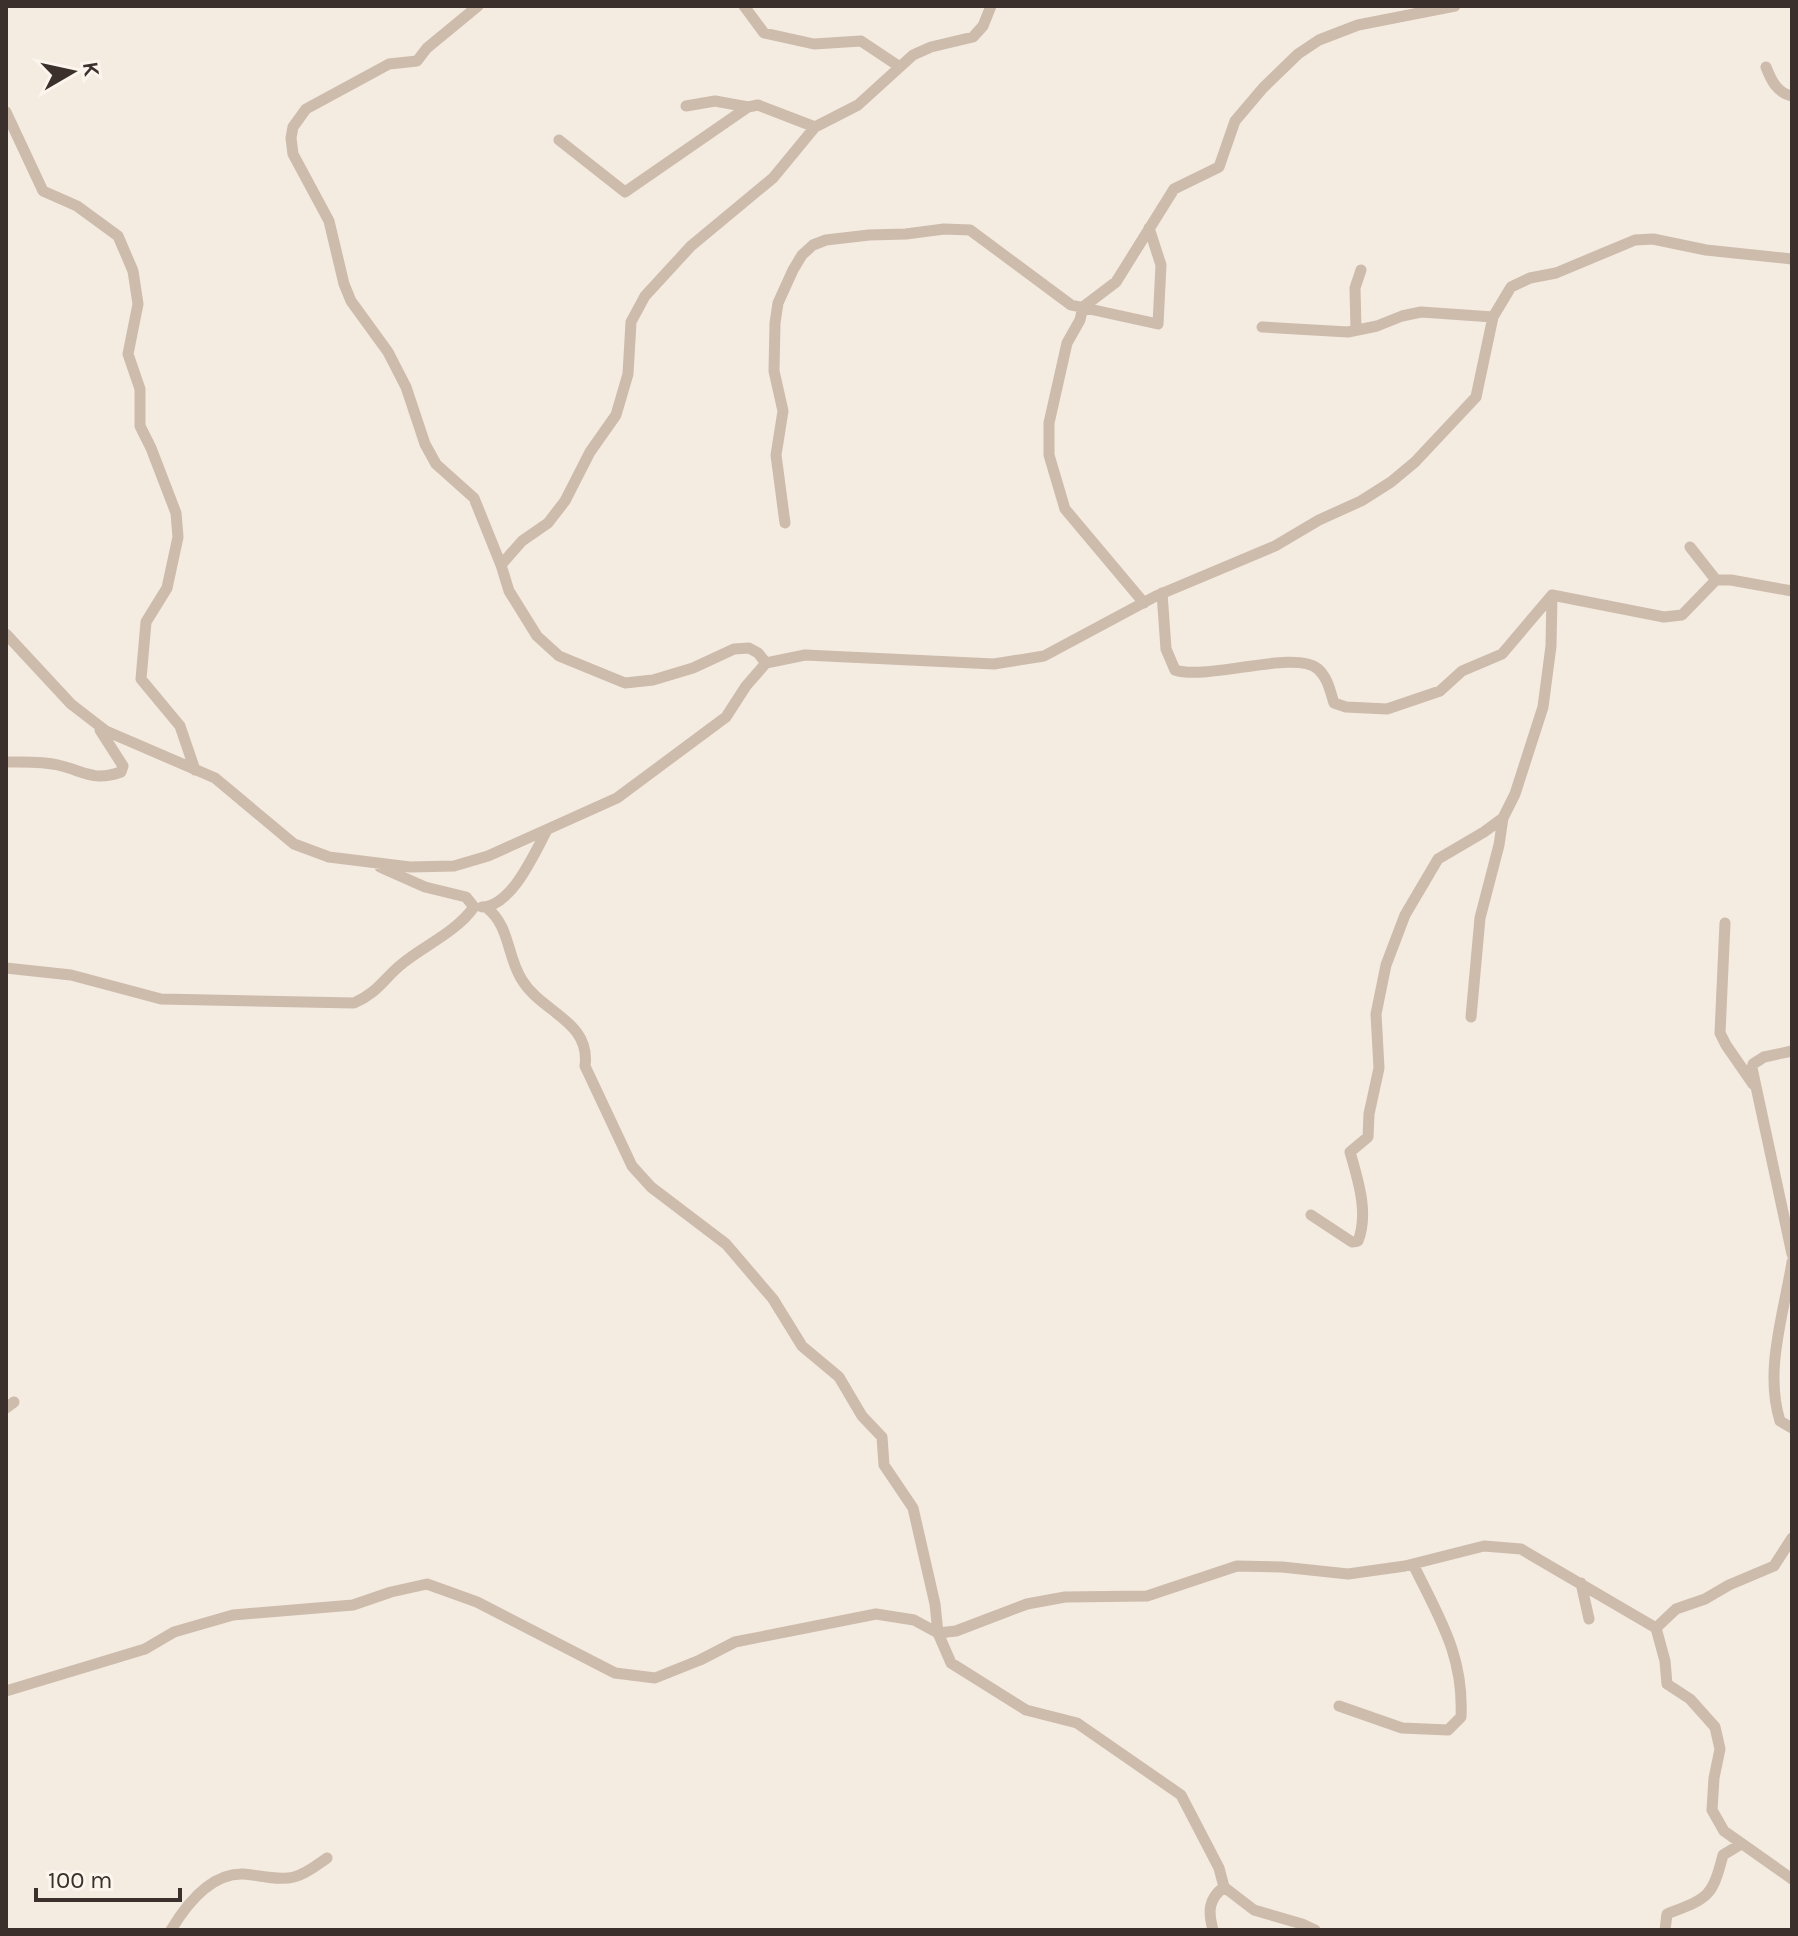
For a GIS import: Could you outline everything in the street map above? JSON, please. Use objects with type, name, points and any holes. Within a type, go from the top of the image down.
[{"type":"street","points":[[478,6],[427,48],[417,61],[389,64],[306,109],[298,118],[291,138],[293,154],[329,221],[351,301],[388,352],[406,387],[425,444],[436,464],[474,498],[509,591],[537,636],[559,656],[625,683],[653,680],[693,668],[734,649],[749,648],[766,663]]},
{"type":"street","points":[[744,6],[764,33],[814,44],[861,41],[900,67]]},
{"type":"street","points":[[501,565],[522,541],[548,523],[565,501],[590,452],[616,415],[628,374],[631,322],[645,296],[691,246],[773,178],[815,127],[858,105],[913,55],[931,47],[973,37],[983,26],[991,6]]},
{"type":"street","points":[[1144,603],[1065,509],[1049,455],[1049,423],[1067,343],[1080,320],[1083,307],[1116,282],[1174,189],[1219,167],[1235,121],[1298,54],[1319,40],[1358,25],[1455,6]]},
{"type":"street","points":[[1766,67],[1772,83],[1786,95],[1792,96]]},
{"type":"street","points":[[686,106],[715,101],[748,107],[758,105],[815,127]]},
{"type":"street","points":[[559,140],[625,192],[748,107]]},
{"type":"street","points":[[6,112],[43,191],[77,206],[118,236],[133,271],[138,304],[128,354],[140,389],[140,426],[176,513],[178,537],[167,588],[146,622],[141,679],[180,726],[195,770]]},
{"type":"street","points":[[785,523],[776,455],[783,411],[774,371],[775,323],[778,303],[793,270],[813,245],[826,240],[869,235],[970,230],[1071,305],[1158,324],[1161,265],[1149,228]]},
{"type":"street","points":[[6,634],[71,704],[106,731],[215,778],[294,844],[329,857],[410,867],[454,866],[488,856],[617,798],[726,717],[766,663],[805,655],[937,663],[1007,662],[1044,656],[1162,593],[1275,546],[1319,520],[1361,501],[1403,472],[1476,397],[1493,317],[1511,287],[1530,278],[1556,273],[1635,240],[1653,239],[1706,250],[1792,259]]},
{"type":"street","points":[[1356,330],[1355,288],[1361,270]]},
{"type":"street","points":[[1262,327],[1356,330],[1421,312],[1493,317]]},
{"type":"street","points":[[1690,547],[1716,580]]},
{"type":"street","points":[[1552,595],[1664,617],[1682,615],[1716,580],[1792,591]]},
{"type":"street","points":[[1162,593],[1166,649],[1175,670],[1189,675],[1237,667],[1303,662],[1316,667],[1328,682],[1334,703],[1346,707],[1387,709],[1440,691],[1462,671],[1502,654],[1552,595]]},
{"type":"street","points":[[1471,1017],[1480,918],[1503,818],[1515,794],[1543,707],[1551,646],[1552,595]]},
{"type":"street","points":[[6,762],[57,765],[88,777],[121,772],[120,757],[95,722]]},
{"type":"street","points":[[1311,1215],[1352,1242],[1358,1241],[1363,1226],[1363,1209],[1350,1152],[1368,1137],[1369,1114],[1379,1068],[1376,1014],[1386,965],[1405,915],[1438,859],[1460,848],[1503,818]]},
{"type":"street","points":[[366,862],[425,887],[466,897],[474,907],[487,908],[507,897],[547,830]]},
{"type":"street","points":[[6,968],[71,975],[161,999],[354,1003],[371,996],[402,964],[452,930],[474,907]]},
{"type":"street","points":[[487,908],[496,915],[506,934],[521,979],[534,995],[580,1034],[587,1053],[585,1066],[632,1166],[651,1187],[726,1244],[773,1299],[802,1346],[839,1377],[862,1416],[882,1437],[884,1465],[913,1508],[935,1604],[938,1633],[951,1663],[1026,1710],[1077,1723],[1181,1795],[1219,1868],[1224,1887],[1254,1910],[1315,1930]]},
{"type":"street","points":[[1725,923],[1720,1033],[1756,1089]]},
{"type":"street","points":[[1792,1051],[1764,1057],[1753,1064],[1792,1254]]},
{"type":"street","points":[[1792,1262],[1779,1333],[1775,1404],[1780,1421],[1792,1428]]},
{"type":"street","points":[[1656,1628],[1676,1609],[1705,1599],[1774,1566],[1792,1538]]},
{"type":"street","points":[[6,1691],[145,1649],[174,1632],[233,1615],[353,1605],[427,1584],[477,1602],[615,1673],[655,1678],[735,1642],[876,1614],[914,1620],[938,1633],[956,1631],[1027,1604],[1065,1597],[1147,1596],[1237,1566],[1348,1574],[1413,1564],[1484,1546],[1521,1549],[1656,1628],[1665,1661],[1667,1684],[1690,1699],[1715,1727],[1720,1749],[1712,1810],[1724,1831],[1792,1879]]},
{"type":"street","points":[[1339,1706],[1402,1728],[1448,1730],[1461,1717],[1461,1679],[1452,1643],[1413,1564]]},
{"type":"street","points":[[1581,1583],[1589,1619]]},
{"type":"street","points":[[1665,1930],[1667,1914],[1698,1902],[1715,1886],[1723,1855],[1741,1844]]},
{"type":"street","points":[[171,1930],[186,1905],[207,1886],[238,1874],[290,1878],[303,1874],[327,1858]]},
{"type":"street","points":[[1213,1930],[1209,1907],[1213,1895],[1224,1887]]}]
